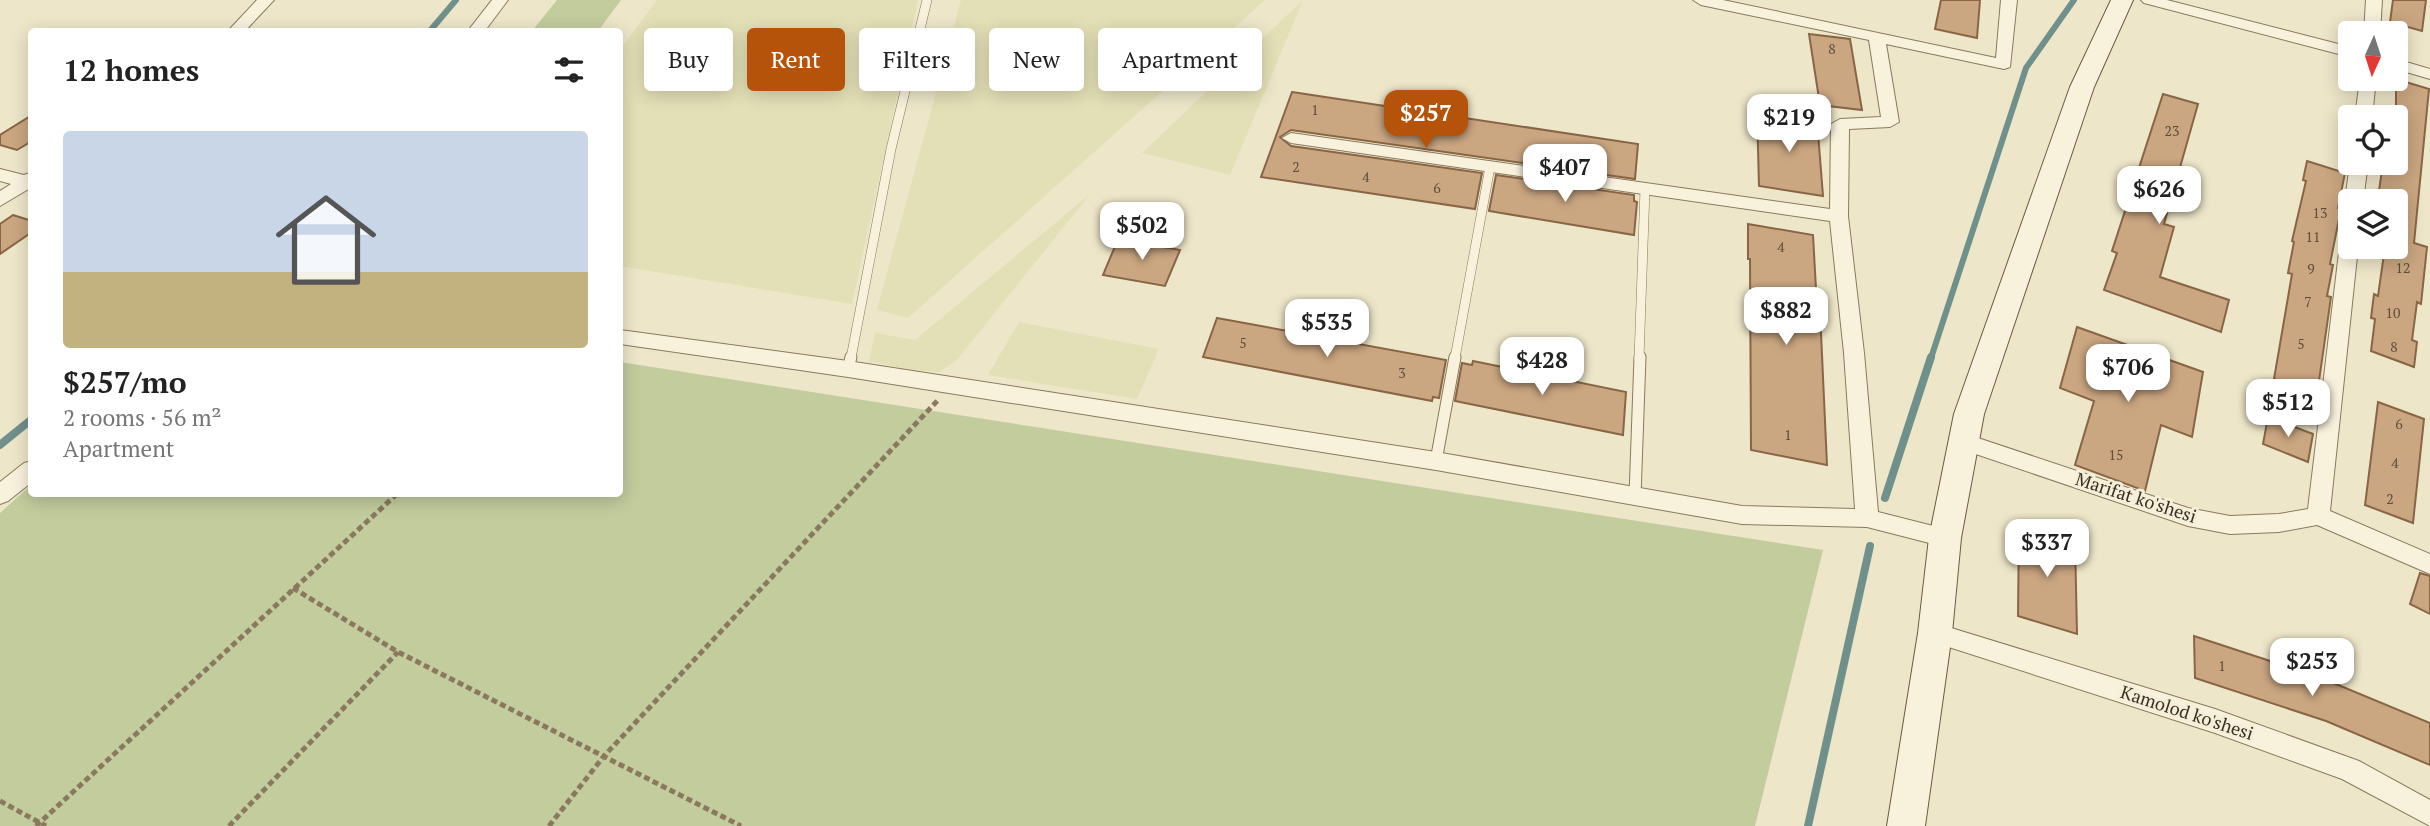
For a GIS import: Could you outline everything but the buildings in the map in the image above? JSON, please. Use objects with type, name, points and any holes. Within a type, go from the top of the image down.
[{"type":"street","points":[[238,28],[266,0]]},
{"type":"street","points":[[478,28],[500,0]]},
{"type":"street","points":[[1701,0],[2004,64],[2009,0]]},
{"type":"street","points":[[1906,826],[1935,633],[1945,538],[1969,414],[2081,87],[2122,0]]},
{"type":"street","points":[[2149,0],[2338,49]]},
{"type":"street","points":[[2373,21],[2374,0]]},
{"type":"street","points":[[1867,518],[1854,353],[1839,216],[1840,124],[1891,122],[1877,37]]},
{"type":"street","points":[[2408,68],[2430,74]]},
{"type":"street","points":[[1291,138],[1839,216]]},
{"type":"street","points":[[0,175],[28,180]]},
{"type":"street","points":[[0,200],[28,181]]},
{"type":"street","points":[[2347,259],[2318,516],[2430,564]]},
{"type":"street","points":[[623,337],[848,369],[1436,461],[1742,515],[1867,518],[1945,538]]},
{"type":"street","name":"Marifat ko'shesi","points":[[1964,441],[2188,517],[2230,525],[2279,523],[2318,516]]},
{"type":"street","points":[[0,495],[28,472]]},
{"type":"street","name":"Kamolod ko'shesi","points":[[1935,633],[2215,721],[2337,765],[2430,814]]},
{"type":"lane","points":[[848,369],[860,320],[891,149],[927,0]]},
{"type":"lane","points":[[1436,461],[1490,167]]},
{"type":"lane","points":[[1635,496],[1645,189]]},
{"type":"path","points":[[549,826],[604,756],[950,387]]},
{"type":"path","points":[[0,801],[41,825],[394,497]]},
{"type":"path","points":[[293,588],[398,652],[741,826]]},
{"type":"path","points":[[229,826],[398,652]]},
{"type":"shaded area","points":[[657,0],[918,0],[912,28],[859,28],[859,91],[898,91],[852,304],[623,266],[623,46]]},
{"type":"shaded area","points":[[961,0],[1265,0],[1234,28],[1098,28],[1098,91],[1163,91],[908,318],[877,310],[936,91],[975,91],[975,28],[953,28]]},
{"type":"shaded area","points":[[1303,0],[1230,175],[1142,153],[1207,91],[1262,91],[1262,39]]},
{"type":"shaded area","points":[[1090,194],[957,360],[939,372],[909,370],[869,361],[875,333],[915,340]]},
{"type":"shaded area","points":[[1019,322],[1159,349],[1137,399],[988,375]]},
{"type":"green space","points":[[557,0],[621,0],[600,28],[534,28]]},
{"type":"green space","points":[[623,362],[1823,550],[1755,826],[0,826],[0,513],[28,488],[28,497],[623,497]]},
{"type":"waterway","points":[[432,28],[456,0]]},
{"type":"waterway","points":[[1931,358],[2026,68],[2074,0]]},
{"type":"waterway","points":[[1885,498],[1931,357]]},
{"type":"waterway","points":[[0,445],[28,422]]},
{"type":"waterway","points":[[1808,826],[1870,546]]}]
